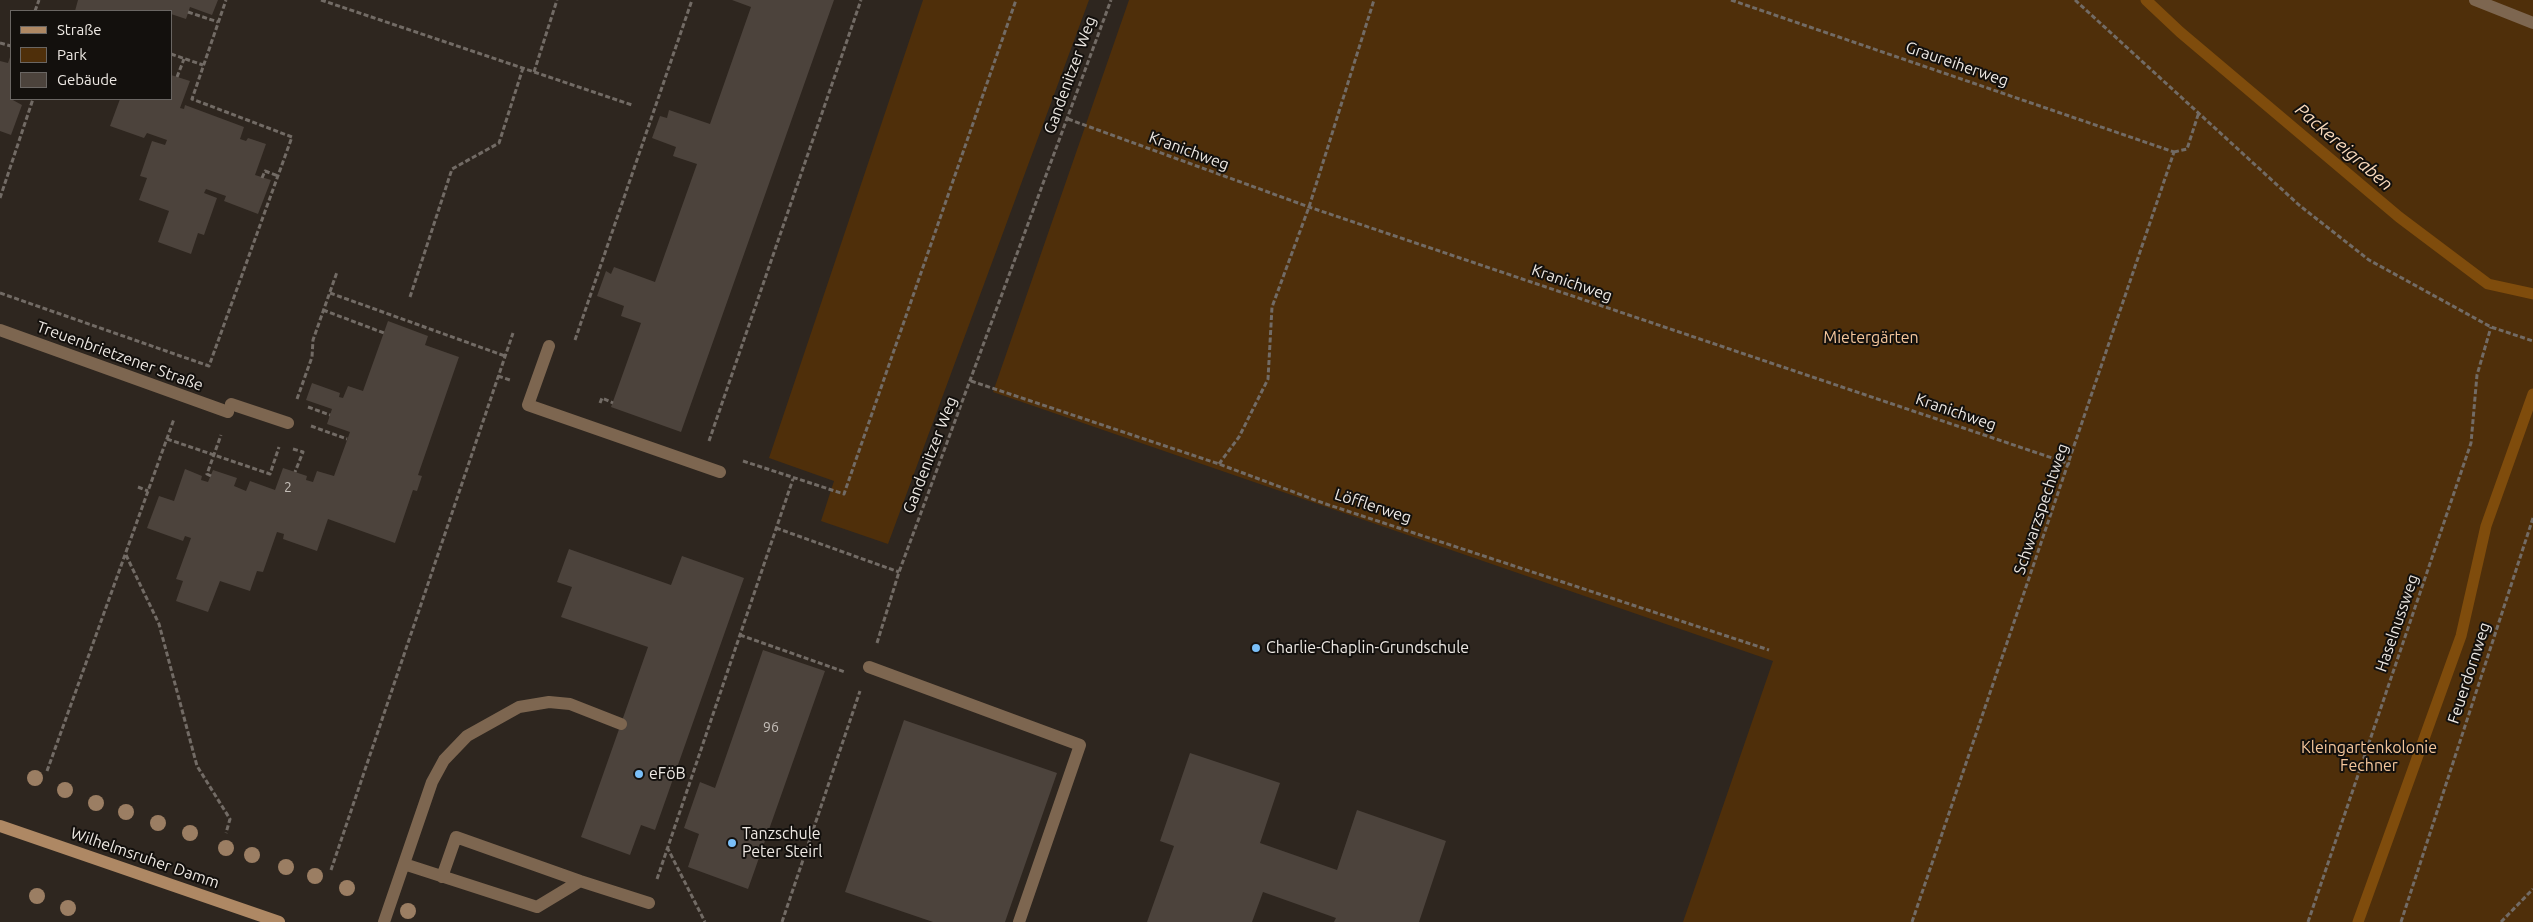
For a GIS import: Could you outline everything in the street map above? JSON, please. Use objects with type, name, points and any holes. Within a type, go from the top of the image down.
[{"type":"main road","name":"Wilhelmsruher Damm","points":[[0,826],[279,922]]},
{"type":"lane","points":[[2475,0],[2533,23]]},
{"type":"lane","name":"Treuenbrietzener Straße","points":[[0,330],[182,395],[288,424]]},
{"type":"lane","points":[[549,346],[528,405],[720,472]]},
{"type":"lane","points":[[869,667],[1080,745],[1019,922]]},
{"type":"lane","points":[[384,922],[432,782],[444,760],[467,736],[519,707],[549,702],[570,704],[621,724]]},
{"type":"lane","points":[[442,877],[456,837],[580,881],[649,902]]},
{"type":"lane","points":[[404,864],[538,907],[580,881]]},
{"type":"path","points":[[0,293],[209,366],[292,137],[192,99],[226,0]]},
{"type":"path","points":[[321,0],[632,105]]},
{"type":"path","points":[[534,72],[558,0]]},
{"type":"path","points":[[572,349],[692,0]]},
{"type":"path","points":[[707,448],[861,0]]},
{"type":"path","points":[[739,460],[844,494],[1016,0]]},
{"type":"path","name":"Gandenitzer Weg","points":[[782,922],[900,572],[1111,0]]},
{"type":"path","points":[[1219,464],[1239,437],[1268,379],[1272,307],[1309,207],[1374,0]]},
{"type":"path","name":"Graureiherweg","points":[[1731,0],[2174,152]]},
{"type":"path","points":[[2075,0],[2299,205],[2369,260],[2490,327],[2533,341]]},
{"type":"path","points":[[188,12],[218,22]]},
{"type":"path","points":[[172,54],[203,66]]},
{"type":"path","points":[[177,77],[184,59]]},
{"type":"path","points":[[410,297],[452,169],[499,143],[523,68]]},
{"type":"path","points":[[0,198],[33,100]]},
{"type":"path","name":"Schwarzspechtweg","points":[[1912,922],[2070,464],[2174,152],[2187,148],[2199,112]]},
{"type":"path","name":"Kranichweg","points":[[1068,119],[1309,207],[2070,464]]},
{"type":"path","points":[[262,178],[265,170],[278,176]]},
{"type":"path","points":[[330,292],[505,356]]},
{"type":"path","points":[[323,310],[384,333]]},
{"type":"path","name":"Haselnussweg","points":[[2308,922],[2472,443],[2477,375],[2490,327]]},
{"type":"path","points":[[331,870],[513,333]]},
{"type":"path","name":"Löfflerweg","points":[[971,381],[1219,464],[1323,503],[1769,650]]},
{"type":"path","points":[[47,771],[182,395]]},
{"type":"path","points":[[304,406],[330,415]]},
{"type":"path","points":[[211,476],[207,474],[230,408]]},
{"type":"path","points":[[306,425],[347,439]]},
{"type":"path","points":[[649,902],[793,479]]},
{"type":"path","points":[[138,487],[148,491]]},
{"type":"path","name":"Feuerdornweg","points":[[2401,922],[2533,518]]},
{"type":"path","points":[[776,528],[900,572]]},
{"type":"path","points":[[125,554],[160,624],[197,766],[230,819],[226,833]]},
{"type":"path","points":[[740,635],[864,679]]},
{"type":"path","points":[[667,847],[705,922]]},
{"type":"path","points":[[2501,922],[2533,889]]},
{"type":"green space","points":[[923,0],[1089,0],[888,544],[821,521],[834,481],[769,458]]},
{"type":"green space","name":"Mietergärten","points":[[1129,0],[2533,0],[2533,922],[1683,922],[1773,661],[993,392]]},
{"type":"building","points":[[78,0],[218,0],[212,15],[190,7],[186,19],[172,14],[172,10],[75,10]]},
{"type":"building","points":[[732,0],[834,0],[681,432],[611,407],[641,323],[621,316],[624,306],[597,296],[606,271],[611,274],[614,267],[655,282],[697,164],[673,156],[676,147],[652,138],[660,116],[667,118],[669,110],[710,124],[751,7]]},
{"type":"building","points":[[10,57],[10,100],[22,105],[11,135],[0,131],[0,61],[8,63]]},
{"type":"building","points":[[172,75],[190,81],[180,108],[184,109],[185,105],[244,127],[240,139],[246,141],[248,138],[266,144],[255,175],[271,180],[258,214],[224,201],[226,196],[206,189],[204,193],[217,198],[204,235],[198,233],[191,254],[158,242],[169,211],[139,200],[147,178],[140,176],[152,141],[165,145],[167,140],[147,133],[144,138],[110,126],[120,100],[172,100]]},
{"type":"building","points":[[388,321],[428,336],[425,345],[459,357],[418,475],[422,476],[417,491],[413,490],[395,543],[328,519],[317,551],[283,539],[284,534],[277,532],[263,572],[257,571],[250,591],[220,581],[208,612],[176,601],[183,581],[176,579],[191,538],[185,536],[183,541],[147,528],[159,496],[174,501],[185,469],[202,476],[201,480],[208,482],[213,470],[237,478],[234,486],[246,491],[250,481],[275,490],[283,468],[307,476],[306,480],[313,482],[317,471],[334,476],[350,432],[327,424],[332,409],[306,400],[312,383],[340,393],[339,397],[343,398],[348,386],[363,391]]},
{"type":"building","points":[[569,549],[671,585],[682,556],[744,578],[655,830],[641,825],[630,855],[581,837],[648,647],[561,617],[572,587],[557,582]]},
{"type":"building","points":[[763,650],[825,671],[748,889],[688,867],[699,834],[684,828],[700,782],[715,788]]},
{"type":"building","points":[[904,720],[1057,773],[1005,922],[933,922],[845,892]]},
{"type":"building","points":[[1190,753],[1280,783],[1260,843],[1337,870],[1357,810],[1446,841],[1419,922],[1334,922],[1336,918],[1263,892],[1252,922],[1147,922],[1174,846],[1160,841]]},
{"type":"waterway","name":"Packereigraben","points":[[2146,0],[2180,32],[2399,217],[2488,284],[2533,294]]},
{"type":"waterway","points":[[2358,922],[2461,636],[2486,526],[2533,394]]},
{"type":"place","name":"Charlie-Chaplin-Grundschule","points":[[1256,648]]},
{"type":"place","name":"eFöB","points":[[639,774]]},
{"type":"place","name":"Tanzschule Peter Steirl","points":[[732,843]]},
{"type":"park label","name":"Kleingartenkolonie Fechner","points":[[2369,757]]}]
